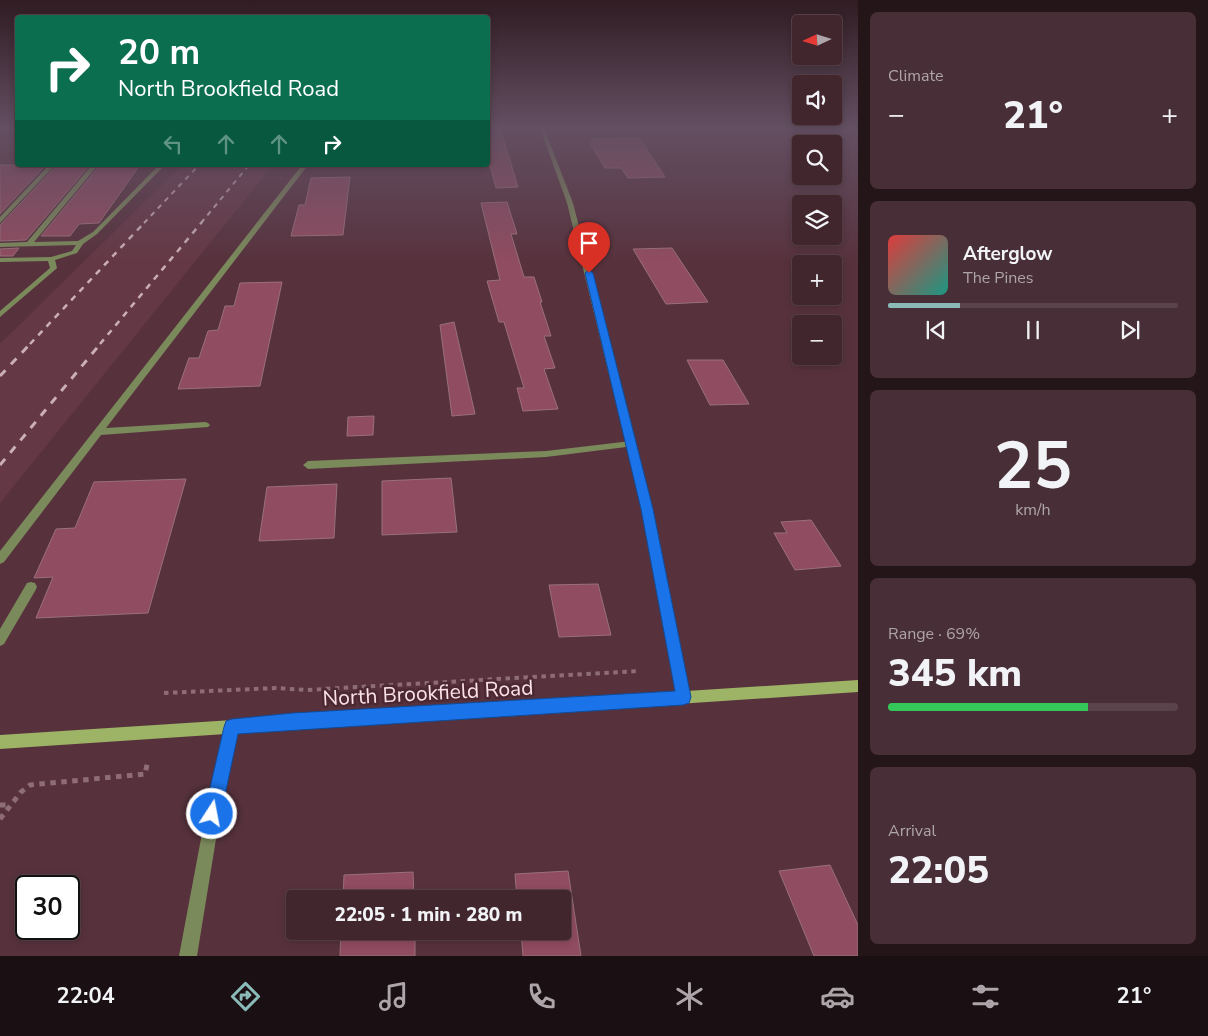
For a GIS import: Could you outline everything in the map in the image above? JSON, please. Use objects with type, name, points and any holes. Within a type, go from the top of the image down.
[{"type":"street","points":[[0,222],[45,173]]},
{"type":"street","points":[[29,244],[88,173]]},
{"type":"street","points":[[0,260],[51,259],[75,252],[80,243],[95,233],[154,173]]},
{"type":"street","points":[[0,559],[298,173]]},
{"type":"street","points":[[559,173],[570,203],[647,509],[683,697]]},
{"type":"street","points":[[0,245],[80,243]]},
{"type":"street","points":[[0,315],[54,268],[51,259]]},
{"type":"street","points":[[98,432],[205,425]]},
{"type":"street","points":[[308,465],[546,454],[631,444]]},
{"type":"street","points":[[0,640],[31,587]]},
{"type":"street","name":"North Brookfield Road","points":[[0,742],[232,727],[293,721],[858,686]]},
{"type":"street","points":[[188,956],[216,796],[232,727]]},
{"type":"path","points":[[164,693],[276,688],[306,690],[638,671]]},
{"type":"path","points":[[0,819],[30,785],[145,774],[148,760]]},
{"type":"path","points":[[0,805],[11,805]]},
{"type":"shaded area","points":[[174,173],[267,173],[0,503],[0,344]]},
{"type":"building","points":[[0,173],[39,173],[0,214]]},
{"type":"building","points":[[50,173],[84,173],[26,240],[0,241],[0,225]]},
{"type":"building","points":[[94,173],[135,173],[99,223],[79,224],[70,236],[41,236]]},
{"type":"building","points":[[492,173],[514,173],[518,187],[496,188]]},
{"type":"building","points":[[624,173],[662,173],[665,177],[628,178]]},
{"type":"building","points":[[350,177],[343,235],[291,236],[299,205],[305,205],[311,178]]},
{"type":"building","points":[[507,202],[517,234],[511,234],[524,277],[534,277],[551,336],[544,336],[555,368],[544,369],[558,409],[523,411],[517,388],[524,388],[504,322],[499,322],[487,281],[500,280],[481,203]]},
{"type":"building","points":[[19,248],[13,256],[0,256],[0,249]]},
{"type":"building","points":[[672,248],[708,302],[666,304],[633,249]]},
{"type":"building","points":[[282,282],[260,386],[178,389],[189,358],[199,358],[208,331],[218,330],[225,306],[234,306],[240,283]]},
{"type":"building","points":[[454,322],[475,414],[452,416],[440,325]]},
{"type":"building","points":[[687,360],[723,360],[749,404],[710,405]]},
{"type":"building","points":[[374,416],[373,435],[347,436],[348,417]]},
{"type":"building","points":[[451,478],[457,532],[382,535],[382,481]]},
{"type":"building","points":[[186,479],[148,613],[36,618],[53,577],[34,578],[56,529],[75,528],[94,482]]},
{"type":"building","points":[[337,484],[334,538],[259,541],[267,487]]},
{"type":"building","points":[[811,520],[841,566],[795,570],[774,533],[787,533],[781,522]]},
{"type":"building","points":[[598,584],[611,635],[559,637],[549,585]]},
{"type":"building","points":[[830,865],[858,925],[858,956],[814,956],[779,871]]},
{"type":"building","points":[[568,871],[571,890],[516,890],[515,874]]},
{"type":"building","points":[[413,872],[414,890],[343,890],[344,875]]},
{"type":"building","points":[[571,891],[581,956],[523,956],[522,940],[571,940]]},
{"type":"building","points":[[341,940],[415,940],[415,956],[340,956]]},
{"type":"railway","points":[[144,223],[192,173]]},
{"type":"railway","points":[[201,223],[243,173]]},
{"type":"railway","points":[[30,344],[145,222]]},
{"type":"railway","points":[[100,344],[202,222]]},
{"type":"railway","points":[[0,376],[31,343]]},
{"type":"railway","points":[[0,465],[101,343]]},
{"type":"route","points":[[212,814],[232,727],[293,721],[683,697],[647,509],[589,273]]}]
